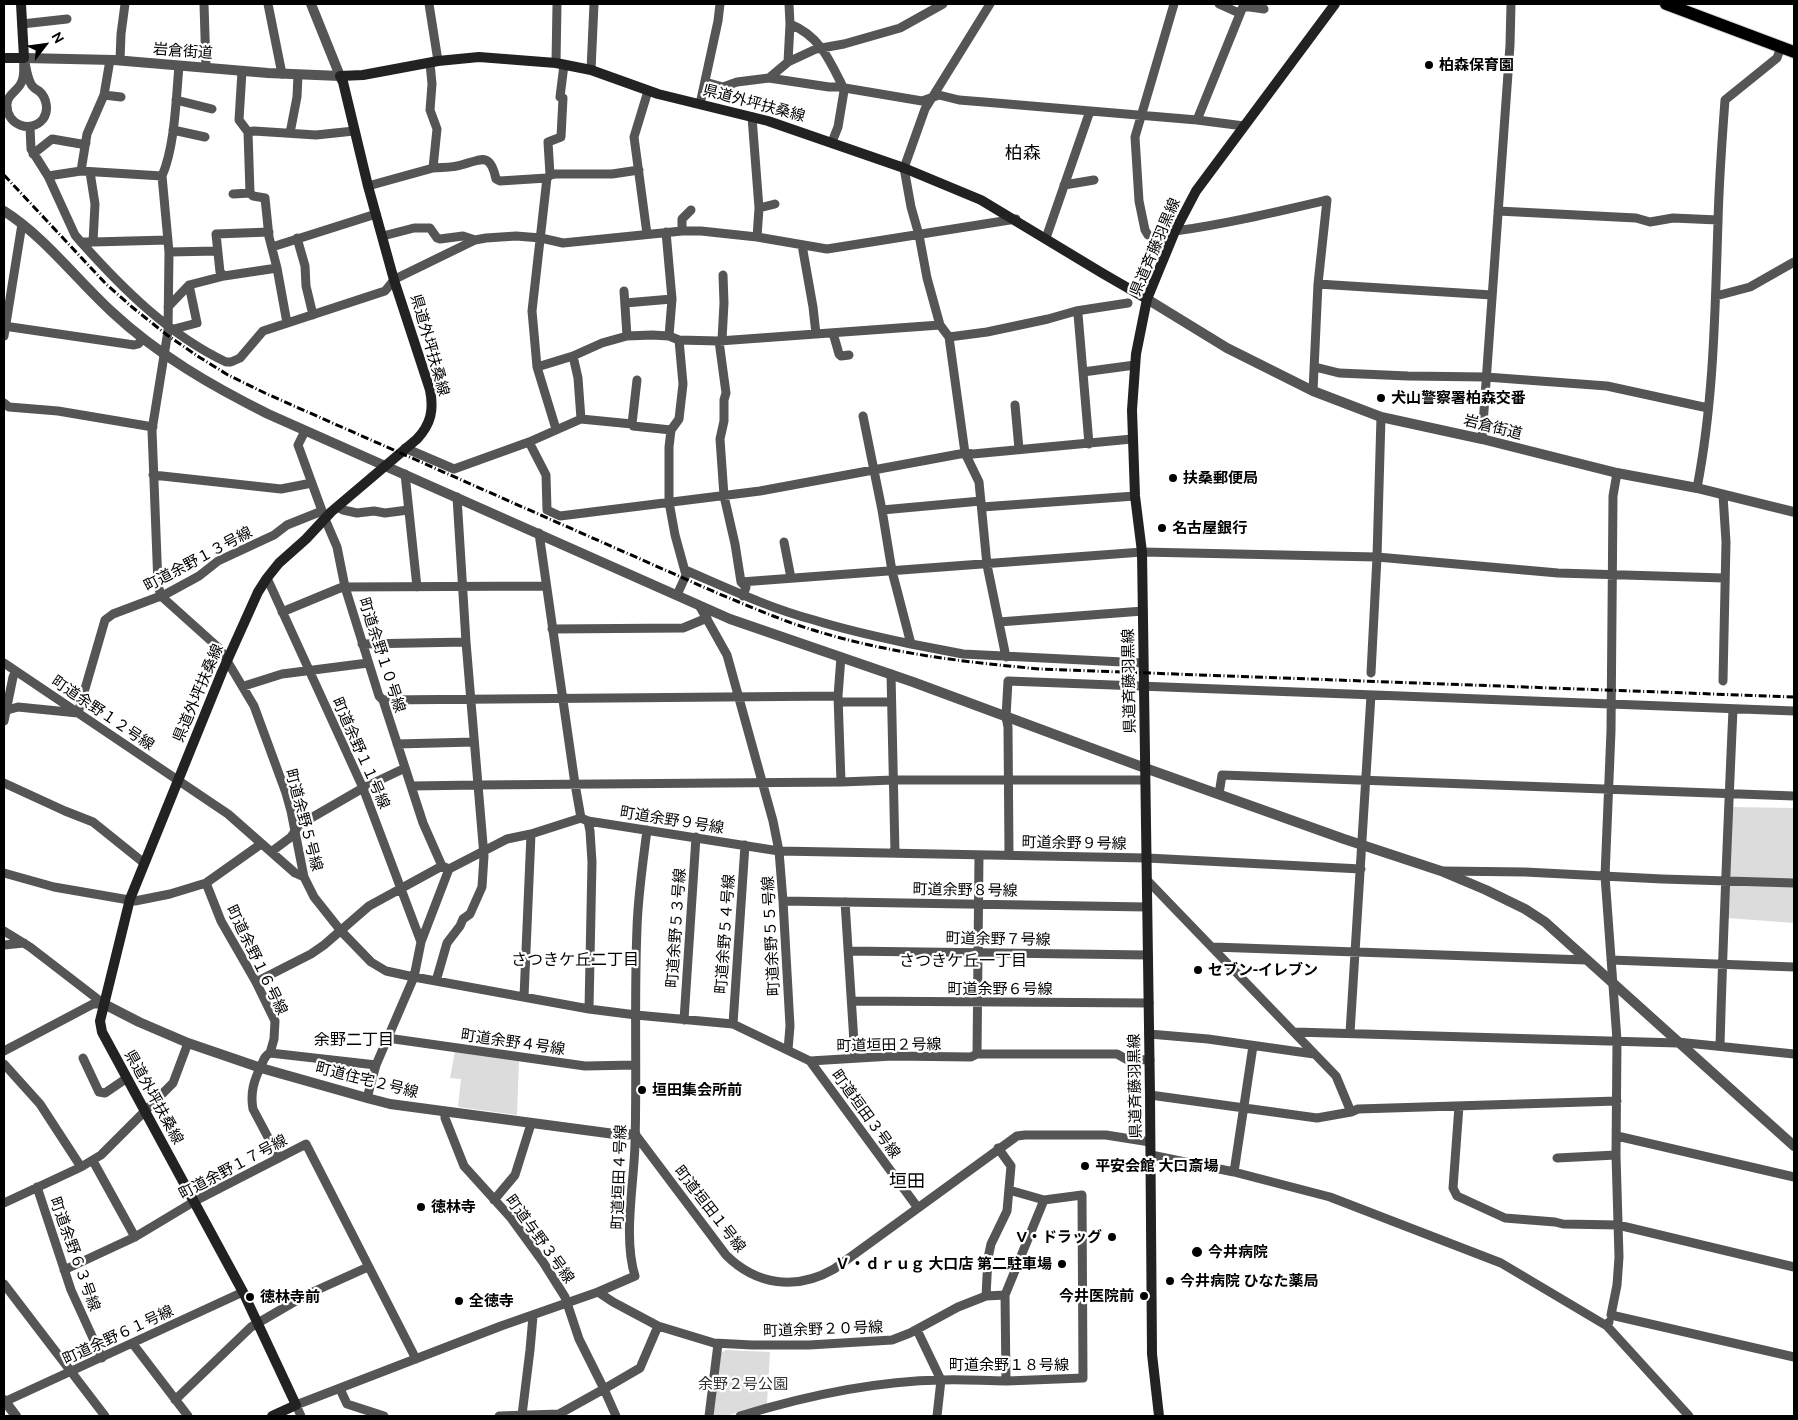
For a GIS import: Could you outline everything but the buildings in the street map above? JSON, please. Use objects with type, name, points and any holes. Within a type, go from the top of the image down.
[{"type":"main road","points":[[4,58],[24,58],[21,4]]},
{"type":"main road","name":"県道斉藤羽黒線","points":[[1159,1416],[1152,1354],[1150,1060],[1142,552],[1132,439],[1135,365],[1147,299],[1175,231],[1196,191],[1335,4]]},
{"type":"main road","points":[[1666,4],[1790,49]]},
{"type":"main road","name":"県道外坪扶桑線","points":[[296,1405],[243,1292],[102,1032],[100,1021],[130,900],[254,599],[267,578],[323,515],[337,507],[424,432],[430,419],[432,404],[430,390],[376,214],[340,76],[479,57],[560,64],[591,70],[658,94],[752,117],[832,142],[904,168],[981,200],[1016,219],[1147,299]]},
{"type":"main road","points":[[272,1416],[296,1405]]},
{"type":"street","points":[[93,242],[95,204],[86,171],[87,134],[104,94],[115,60],[125,4]]},
{"type":"street","points":[[204,4],[206,68]]},
{"type":"street","points":[[268,4],[282,74]]},
{"type":"street","points":[[311,4],[340,76]]},
{"type":"street","points":[[428,4],[434,62],[430,110],[437,129],[433,168]]},
{"type":"street","points":[[556,429],[537,367],[532,311],[548,177],[548,142],[561,137],[563,98],[560,97],[558,4]]},
{"type":"street","points":[[591,70],[594,4]]},
{"type":"street","points":[[700,104],[720,4]]},
{"type":"street","points":[[788,4],[790,24],[788,62]]},
{"type":"street","points":[[769,78],[788,62],[816,49],[900,28],[943,4]]},
{"type":"street","points":[[990,4],[925,109],[904,168],[927,278],[940,325],[949,337],[965,453],[979,482],[987,564],[1006,657]]},
{"type":"street","points":[[1169,245],[1148,235],[1145,230],[1139,201],[1135,137],[1174,4]]},
{"type":"street","points":[[1219,4],[1264,9]]},
{"type":"street","points":[[1482,439],[1512,4]]},
{"type":"street","points":[[1197,120],[1242,7]]},
{"type":"street","points":[[22,24],[67,19]]},
{"type":"street","points":[[790,24],[796,26],[823,48],[843,87],[838,127],[832,142]]},
{"type":"street","points":[[1697,488],[1713,356],[1725,100],[1790,49]]},
{"type":"street","points":[[24,58],[30,83],[34,89],[41,92],[47,106],[42,120],[30,127],[13,122],[7,107],[11,94],[22,81],[24,58]]},
{"type":"street","name":"岩倉街道","points":[[24,58],[115,60],[282,74],[340,76]]},
{"type":"street","points":[[161,596],[158,585],[152,428],[163,354],[168,331],[171,326],[168,307],[169,252],[162,176],[166,168],[173,130],[179,66]]},
{"type":"street","points":[[242,70],[239,120],[248,132],[250,193]]},
{"type":"street","points":[[290,133],[297,97],[298,75]]},
{"type":"street","points":[[705,82],[723,87],[737,82],[769,78],[829,87],[843,87],[922,101],[939,95],[976,101],[1197,120],[1244,126]]},
{"type":"street","points":[[647,234],[634,136],[648,91]]},
{"type":"street","points":[[104,94],[121,97]]},
{"type":"street","points":[[176,100],[212,109]]},
{"type":"street","points":[[1046,238],[1090,111]]},
{"type":"street","points":[[752,117],[759,208],[757,237]]},
{"type":"street","points":[[30,127],[30,144],[33,154],[48,176],[80,242],[122,286],[171,326],[195,344],[229,362],[240,358],[263,331],[385,291],[395,279],[475,240],[499,236],[541,238],[563,243],[666,232],[701,231],[757,237],[827,249],[1016,219]]},
{"type":"street","points":[[173,130],[205,137]]},
{"type":"street","points":[[248,132],[254,130],[316,136],[354,131]]},
{"type":"street","points":[[33,154],[52,139],[81,144],[86,143]]},
{"type":"street","points":[[368,186],[433,168],[460,166],[478,159],[486,160],[493,167],[496,179],[500,181],[612,174],[639,170]]},
{"type":"street","points":[[48,176],[86,171],[162,176]]},
{"type":"street","points":[[1064,185],[1094,180]]},
{"type":"street","points":[[233,194],[250,193],[254,196],[265,198],[269,232],[287,323]]},
{"type":"street","points":[[1175,231],[1251,218],[1327,200],[1318,284],[1315,367],[1312,391]]},
{"type":"street","points":[[759,208],[775,204]]},
{"type":"street","points":[[682,231],[682,219],[691,210]]},
{"type":"street","points":[[4,211],[22,224],[103,304],[163,354],[226,393],[305,431],[764,632],[890,674],[1145,768],[1441,872],[1486,890],[1525,909],[1545,922],[1794,1146]]},
{"type":"street","points":[[1498,211],[1636,218],[1650,222],[1673,218],[1718,220]]},
{"type":"street","points":[[272,247],[376,214]]},
{"type":"street","points":[[4,336],[4,326],[22,224]]},
{"type":"street","points":[[383,236],[414,228],[430,228],[437,238],[440,239],[463,236],[475,240]]},
{"type":"street","points":[[224,276],[220,272],[216,234],[269,232]]},
{"type":"street","points":[[666,232],[672,299],[669,336]]},
{"type":"street","points":[[296,238],[305,266],[306,286],[314,315]]},
{"type":"street","points":[[80,242],[168,240]]},
{"type":"street","points":[[802,246],[816,334]]},
{"type":"street","points":[[169,252],[217,251]]},
{"type":"street","points":[[1716,296],[1750,287],[1794,262]]},
{"type":"street","points":[[168,307],[189,286],[224,276],[277,268]]},
{"type":"street","points":[[4,270],[14,271]]},
{"type":"street","points":[[723,275],[724,313],[720,340],[726,393],[724,421],[720,439],[724,496],[741,582],[746,587],[743,596]]},
{"type":"street","points":[[1318,284],[1492,295]]},
{"type":"street","points":[[171,326],[197,323],[189,286]]},
{"type":"street","points":[[624,291],[626,336]]},
{"type":"street","points":[[625,303],[672,299]]},
{"type":"street","name":"岩倉街道","points":[[1147,299],[1228,348],[1312,391],[1381,417],[1482,439],[1617,473],[1697,488],[1794,512]]},
{"type":"street","points":[[949,337],[987,332],[1076,311],[1128,303]]},
{"type":"street","points":[[1076,311],[1078,314],[1084,372],[1089,444]]},
{"type":"street","points":[[537,367],[626,336],[652,335],[669,336],[679,340],[720,340],[940,325]]},
{"type":"street","points":[[4,326],[134,345],[143,339]]},
{"type":"street","points":[[833,333],[838,354],[841,356],[849,354]]},
{"type":"street","points":[[677,595],[686,574],[675,536],[669,502],[669,447],[671,430],[679,419],[683,384],[679,340]]},
{"type":"street","points":[[573,356],[578,378],[580,419]]},
{"type":"street","points":[[1084,372],[1135,365]]},
{"type":"street","points":[[1315,367],[1339,373],[1408,376],[1486,376],[1607,386],[1708,408]]},
{"type":"street","points":[[632,424],[637,380]]},
{"type":"street","points":[[4,403],[9,408],[58,411],[152,428]]},
{"type":"street","points":[[1015,405],[1019,449]]},
{"type":"street","points":[[863,416],[892,571],[911,644]]},
{"type":"street","points":[[1371,673],[1381,417]]},
{"type":"street","points":[[405,448],[454,469],[529,442],[580,419],[671,430]]},
{"type":"street","name":"町道余野１０号線","points":[[305,431],[298,445],[323,515],[337,547],[345,587],[362,644],[379,696],[383,700],[423,823],[445,867]]},
{"type":"street","points":[[529,442],[546,475],[547,510],[560,516],[724,496],[874,471],[965,453],[973,454],[1132,439]]},
{"type":"street","points":[[1607,1326],[1611,1315],[1619,1257],[1616,1155],[1617,1040],[1605,876],[1611,731],[1613,496],[1617,473]]},
{"type":"street","points":[[404,474],[417,587]]},
{"type":"street","points":[[153,475],[281,489],[312,483]]},
{"type":"street","points":[[1723,495],[1726,542],[1723,681]]},
{"type":"street","points":[[882,510],[1136,496]]},
{"type":"street","points":[[436,981],[447,943],[463,919],[470,914],[482,887],[484,856],[466,642],[457,497]]},
{"type":"street","points":[[337,507],[357,512],[374,511],[385,513],[408,510]]},
{"type":"street","name":"町道余野１３号線","points":[[78,713],[105,620],[113,614],[161,596],[200,576],[218,561],[274,535],[287,525],[323,515]]},
{"type":"street","points":[[539,533],[575,784],[584,819],[590,831],[592,862],[589,1009]]},
{"type":"street","points":[[784,542],[791,578]]},
{"type":"street","points":[[741,582],[1142,552],[1377,557],[1558,573],[1724,578]]},
{"type":"street","points":[[685,570],[743,596],[814,620],[911,644],[964,654],[1143,663]]},
{"type":"street","name":"町道余野１１号線","points":[[267,578],[363,788],[421,942]]},
{"type":"street","points":[[282,612],[345,587],[546,586]]},
{"type":"street","name":"町道余野５号線","points":[[161,596],[220,649],[244,686],[254,706],[286,793],[304,877],[314,897],[341,931],[371,962],[386,971],[414,978],[589,1009],[636,1015]]},
{"type":"street","name":"町道余野５５号線","points":[[699,604],[727,655],[774,821],[779,851],[783,902],[790,1026],[788,1050]]},
{"type":"street","points":[[999,622],[1143,611]]},
{"type":"street","points":[[552,629],[683,628],[707,618]]},
{"type":"street","points":[[362,644],[466,642]]},
{"type":"street","points":[[841,657],[839,699],[841,782]]},
{"type":"street","points":[[244,686],[282,674],[368,663]]},
{"type":"street","name":"町道余野１２号線","points":[[4,664],[228,814],[295,873],[304,877]]},
{"type":"street","points":[[4,721],[13,676],[16,671]]},
{"type":"street","points":[[890,674],[895,853]]},
{"type":"street","points":[[1009,855],[1008,727],[1006,717],[1008,681],[1794,711]]},
{"type":"street","points":[[1350,1033],[1371,695]]},
{"type":"street","points":[[383,700],[738,697],[891,702]]},
{"type":"street","points":[[5,710],[18,707],[78,713]]},
{"type":"street","points":[[1720,1046],[1724,881],[1733,709]]},
{"type":"street","points":[[397,744],[474,742]]},
{"type":"street","points":[[270,852],[291,837],[299,825],[363,788],[405,768]]},
{"type":"street","points":[[1219,794],[1222,776],[1794,796]]},
{"type":"street","points":[[411,786],[893,780],[1146,780]]},
{"type":"street","points":[[4,783],[93,822],[144,863]]},
{"type":"street","name":"町道余野９号線","points":[[256,982],[311,954],[369,906],[401,888],[482,849],[507,840],[584,819],[779,851],[1147,858],[1361,869]]},
{"type":"street","name":"町道垣田４号線","points":[[296,1405],[598,1292],[635,1276],[629,1222],[635,1134],[637,926],[646,830]]},
{"type":"street","points":[[524,997],[531,834]]},
{"type":"street","name":"町道余野５３号線","points":[[684,1020],[696,837]]},
{"type":"street","points":[[4,873],[54,887],[135,900],[170,894],[206,883],[261,844]]},
{"type":"street","name":"町道余野５４号線","points":[[733,1024],[745,845]]},
{"type":"street","points":[[977,1054],[978,854]]},
{"type":"street","points":[[368,1098],[376,1065],[414,978],[421,942],[445,867]]},
{"type":"street","points":[[1441,872],[1525,872],[1794,883]]},
{"type":"street","points":[[1147,880],[1336,1076],[1351,1112]]},
{"type":"street","name":"町道余野１６号線","points":[[206,883],[221,921],[256,982],[274,1021],[274,1039],[270,1053],[265,1056],[261,1068],[257,1072],[252,1089],[252,1107],[279,1158]]},
{"type":"street","name":"町道余野８号線","points":[[783,902],[1147,907]]},
{"type":"street","points":[[845,902],[855,1058]]},
{"type":"street","points":[[4,931],[24,943],[104,1004]]},
{"type":"street","points":[[4,945],[24,943]]},
{"type":"street","points":[[1212,947],[1586,960]]},
{"type":"street","name":"町道余野７号線","points":[[848,951],[1148,955]]},
{"type":"street","points":[[1611,960],[1794,967]]},
{"type":"street","name":"町道余野６号線","points":[[852,1001],[1149,1004]]},
{"type":"street","points":[[4,1051],[93,1004],[104,1004]]},
{"type":"street","name":"町道住宅２号線","points":[[104,1004],[138,1022],[188,1043],[261,1068],[390,1104],[531,1124],[622,1135],[635,1134]]},
{"type":"street","points":[[636,1015],[733,1024],[810,1061]]},
{"type":"street","points":[[1294,1032],[1617,1040],[1720,1046],[1794,1054]]},
{"type":"street","points":[[1149,1034],[1208,1039],[1314,1054]]},
{"type":"street","name":"町道余野４号線","points":[[387,1038],[585,1066],[635,1065]]},
{"type":"street","points":[[4,1203],[93,1161],[106,1151],[173,1083],[188,1043]]},
{"type":"street","points":[[1234,1172],[1253,1046]]},
{"type":"street","points":[[270,1053],[376,1065]]},
{"type":"street","name":"町道垣田２号線","points":[[810,1061],[892,1056],[972,1057],[977,1054],[1117,1054],[1126,1059],[1150,1060]]},
{"type":"street","points":[[83,1058],[99,1092],[105,1093],[127,1078]]},
{"type":"street","name":"町道垣田３号線","points":[[810,1061],[918,1208]]},
{"type":"street","points":[[4,1064],[47,1114],[81,1167]]},
{"type":"street","points":[[1150,1094],[1317,1118],[1358,1109],[1617,1101]]},
{"type":"street","points":[[1459,1106],[1453,1188],[1457,1196],[1505,1218],[1563,1224],[1618,1225],[1794,1267]]},
{"type":"street","name":"町道与野３号線","points":[[446,1112],[445,1118],[464,1166],[511,1218],[543,1262],[565,1297],[579,1339],[616,1416]]},
{"type":"street","points":[[494,1200],[515,1175],[531,1124]]},
{"type":"street","name":"町道垣田１号線","points":[[635,1134],[726,1255],[735,1264],[759,1278],[772,1281],[796,1282],[824,1275],[843,1264],[1013,1138],[1025,1135],[1106,1135],[1150,1142]]},
{"type":"street","points":[[1617,1136],[1794,1177]]},
{"type":"street","name":"町道余野１７号線","points":[[64,1270],[135,1237],[195,1201],[306,1144],[416,1360]]},
{"type":"street","points":[[998,1148],[1011,1166],[1007,1210],[991,1244],[988,1258],[986,1296],[1005,1295]]},
{"type":"street","points":[[1150,1155],[1234,1172],[1330,1197],[1501,1263],[1607,1326],[1689,1416]]},
{"type":"street","points":[[1557,1158],[1616,1155]]},
{"type":"street","points":[[93,1161],[135,1237]]},
{"type":"street","name":"町道余野６３号線","points":[[37,1187],[80,1313],[102,1358]]},
{"type":"street","name":"町道余野１８号線","points":[[740,1416],[833,1392],[878,1385],[941,1380],[1006,1381],[1083,1378],[1082,1195],[1044,1200],[1009,1190]]},
{"type":"street","points":[[1006,1381],[1005,1295],[1044,1200]]},
{"type":"street","points":[[175,1400],[251,1327],[306,1295],[368,1267]]},
{"type":"street","points":[[4,1284],[104,1416]]},
{"type":"street","name":"町道余野６１号線","points":[[4,1401],[133,1344],[243,1292]]},
{"type":"street","name":"町道余野２０号線","points":[[598,1292],[612,1302],[658,1326],[718,1344],[809,1345],[892,1340],[917,1330],[958,1308],[986,1296]]},
{"type":"street","points":[[1611,1315],[1794,1357]]},
{"type":"street","points":[[522,1415],[533,1316]]},
{"type":"street","points":[[499,1416],[559,1414],[604,1389],[640,1368],[658,1326]]},
{"type":"street","points":[[917,1330],[941,1380],[937,1416]]},
{"type":"street","points":[[133,1344],[188,1416]]},
{"type":"street","points":[[708,1416],[718,1344]]},
{"type":"street","points":[[340,1389],[347,1404],[384,1416]]},
{"type":"street","points":[[4,1401],[16,1416]]},
{"type":"street","points":[[296,1405],[301,1416]]},
{"type":"green space","points":[[1731,807],[1794,808],[1794,923],[1728,918]]},
{"type":"green space","points":[[455,1051],[519,1060],[517,1115],[458,1107],[461,1079],[450,1078]]},
{"type":"green space","name":"余野２号公園","points":[[726,1350],[770,1352],[767,1404],[726,1416],[712,1416],[721,1353]]},
{"type":"railway","points":[[4,175],[106,284],[167,335],[228,375],[717,593],[813,630],[869,645],[925,656],[1040,669],[1794,697]]},
{"type":"place","name":"柏森保育園","points":[[1429,65]]},
{"type":"place","name":"犬山警察署柏森交番","points":[[1381,398]]},
{"type":"place","name":"扶桑郵便局","points":[[1173,478]]},
{"type":"place","name":"名古屋銀行","points":[[1162,528]]},
{"type":"place","name":"セブン-イレブン","points":[[1198,970]]},
{"type":"place","name":"垣田集会所前","points":[[642,1090]]},
{"type":"place","name":"平安会館 大口斎場","points":[[1085,1166]]},
{"type":"place","name":"徳林寺","points":[[421,1207]]},
{"type":"place","name":"V・ドラッグ","points":[[1112,1237]]},
{"type":"place","name":"今井病院","points":[[1197,1252]]},
{"type":"place","name":"Ｖ・ｄｒｕｇ 大口店 第二駐車場","points":[[1062,1264]]},
{"type":"place","name":"今井病院 ひなた薬局","points":[[1170,1281]]},
{"type":"place","name":"今井医院前","points":[[1144,1296]]},
{"type":"place","name":"徳林寺前","points":[[250,1297]]},
{"type":"place","name":"全徳寺","points":[[459,1301]]},
{"type":"district","name":"柏森","points":[[1023,153]]},
{"type":"district","name":"さつきケ丘二丁目","points":[[575,960]]},
{"type":"district","name":"さつきケ丘一丁目","points":[[963,961]]},
{"type":"district","name":"余野二丁目","points":[[354,1040]]},
{"type":"district","name":"垣田","points":[[907,1181]]}]
